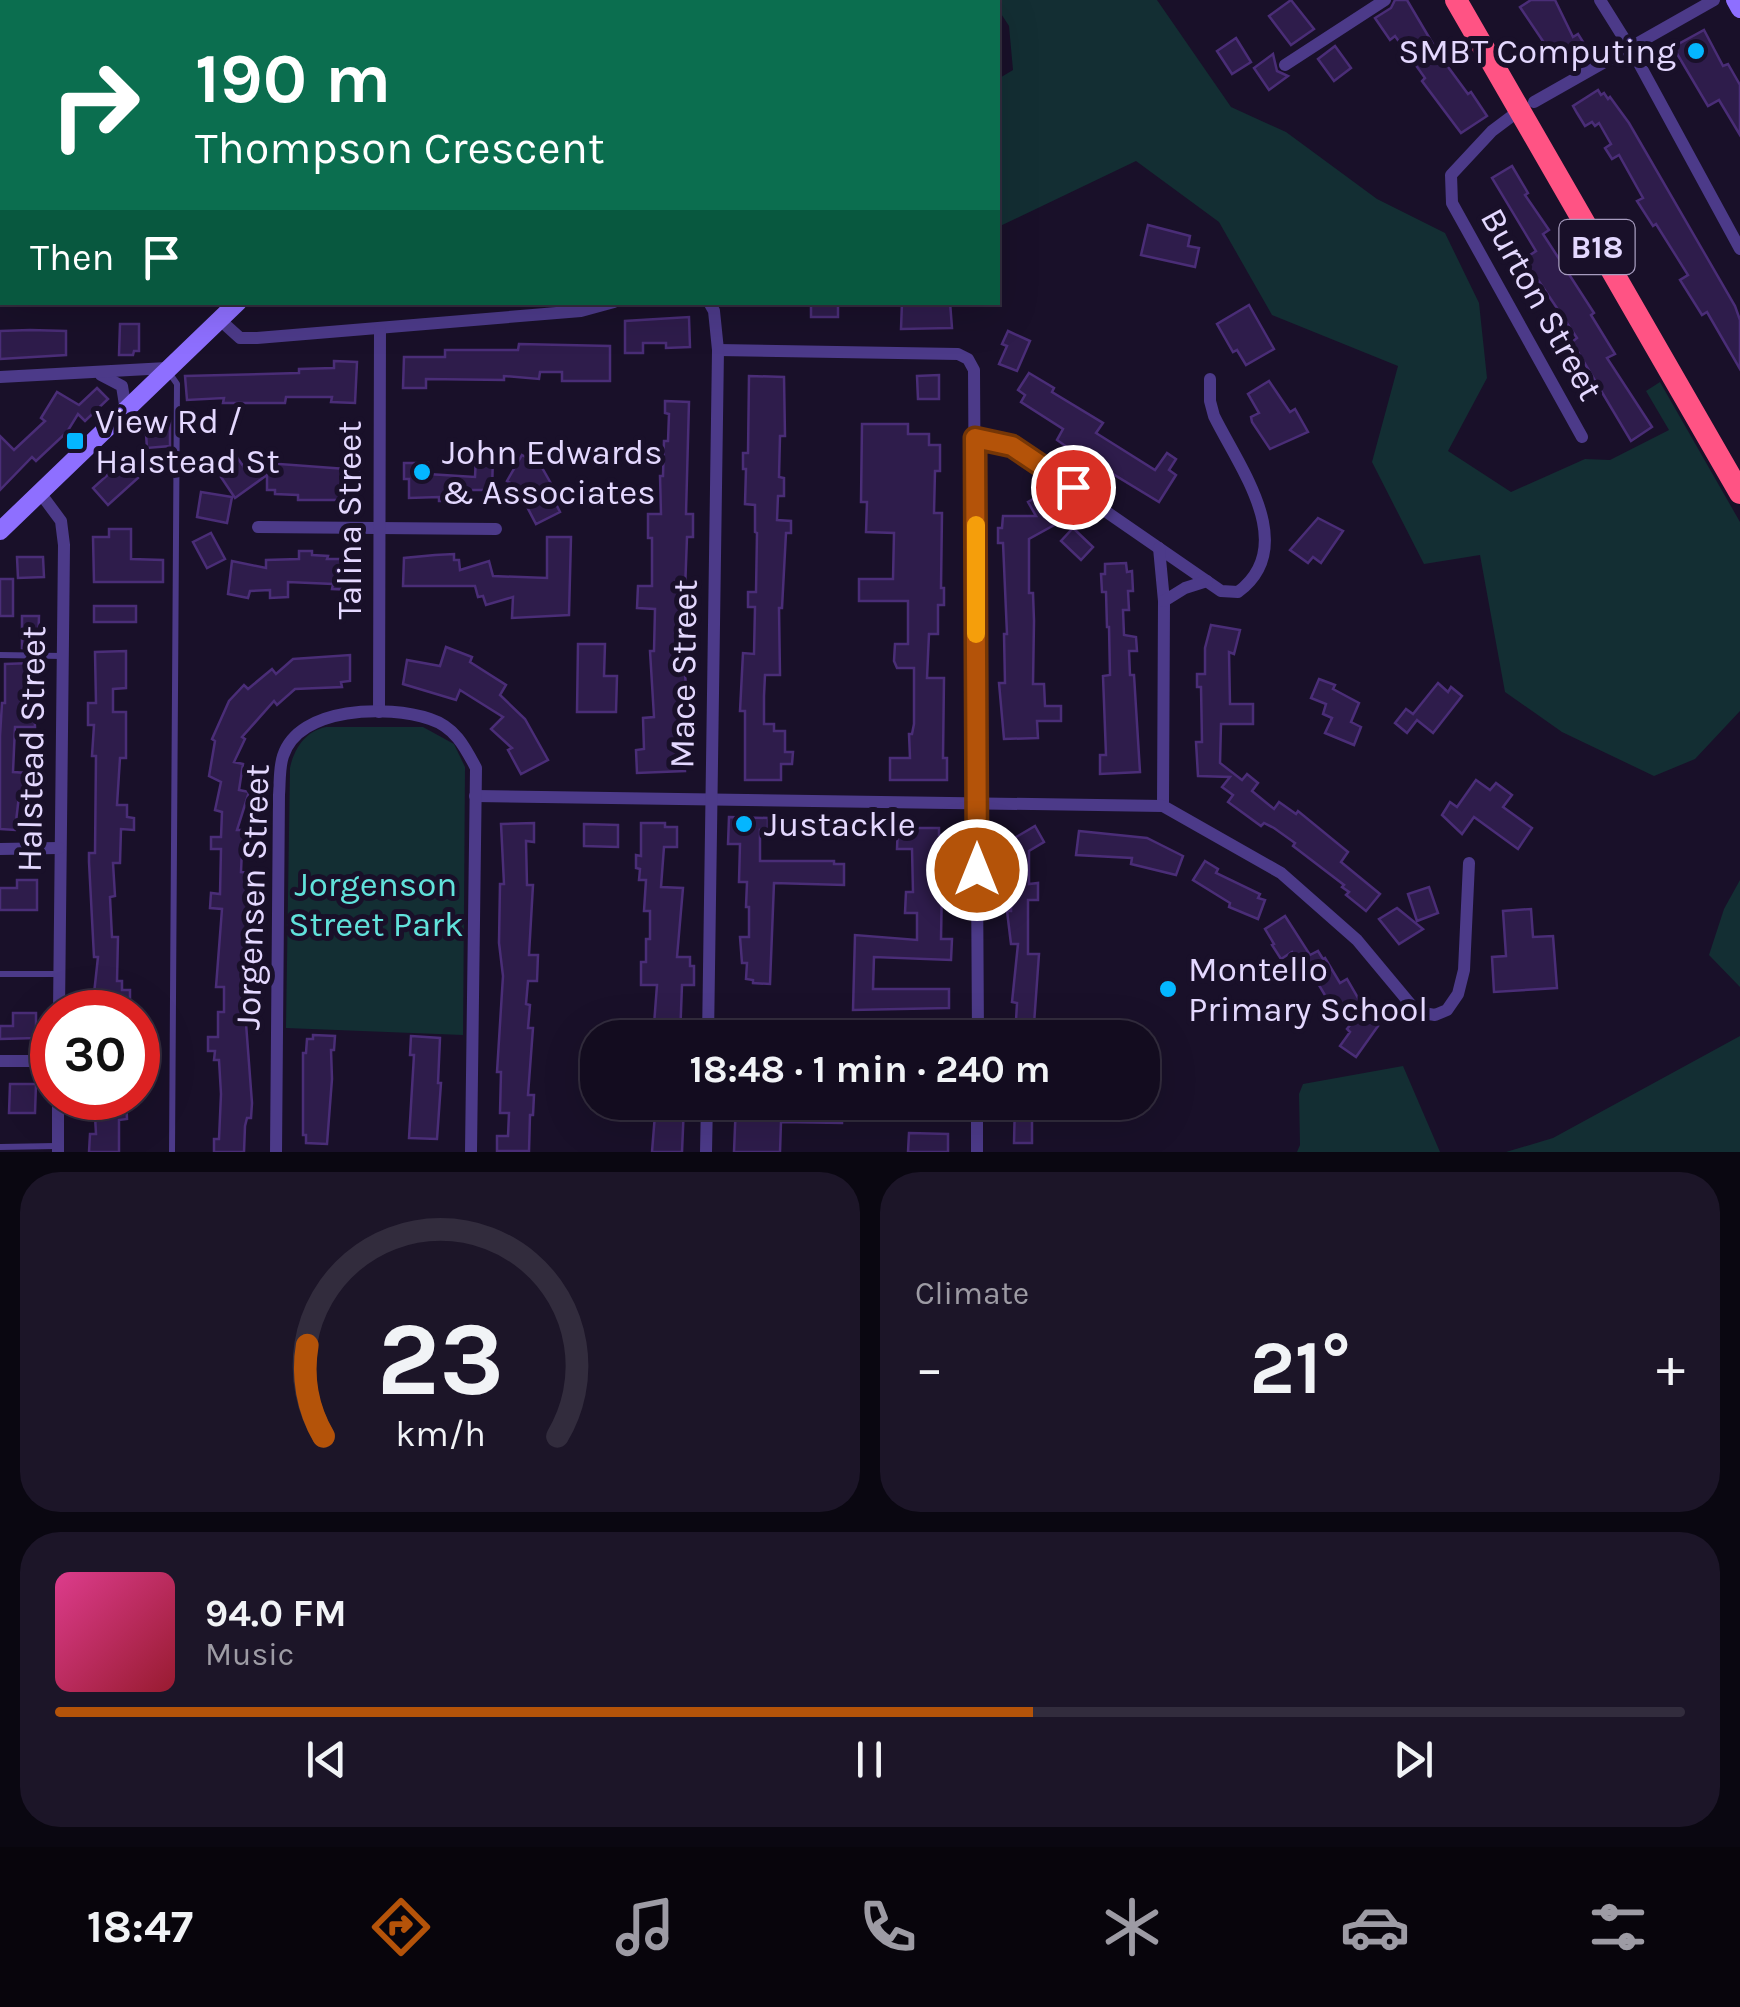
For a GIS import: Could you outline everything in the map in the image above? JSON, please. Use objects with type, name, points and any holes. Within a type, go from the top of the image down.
[{"type":"highway","name":"B18","points":[[1456,0],[1527,106],[1669,374],[1740,492]]},
{"type":"street","points":[[699,0],[738,0]]},
{"type":"street","points":[[1284,66],[1385,0]]},
{"type":"street","points":[[1600,0],[1740,249]]},
{"type":"street","name":"Burton Street","points":[[1582,437],[1452,203],[1451,175],[1492,131],[1527,106],[1714,0]]},
{"type":"street","points":[[1735,0],[1740,9]]},
{"type":"street","points":[[0,531],[235,305]]},
{"type":"street","points":[[219,319],[240,338],[582,312],[604,305]]},
{"type":"street","name":"Mace Street","points":[[708,1020],[718,350],[712,307]]},
{"type":"street","name":"Talina Street","points":[[379,712],[380,329]]},
{"type":"street","points":[[718,350],[958,354],[974,370],[978,1020]]},
{"type":"street","points":[[0,377],[167,368]]},
{"type":"street","points":[[99,374],[122,386],[126,411]]},
{"type":"street","points":[[975,438],[1012,446],[1207,581],[1222,590],[1238,592],[1260,568],[1266,527],[1258,502],[1214,416],[1210,379]]},
{"type":"street","name":"Halstead Street","points":[[40,494],[61,520],[62,533],[60,990]]},
{"type":"street","points":[[258,527],[496,528]]},
{"type":"street","points":[[1158,548],[1164,601],[1163,806]]},
{"type":"street","points":[[1164,601],[1207,581]]},
{"type":"street","name":"Jorgensen Street","points":[[276,1152],[279,795],[283,754],[305,727],[338,713],[379,712],[431,719],[461,738],[476,768],[471,1152]]},
{"type":"street","points":[[475,796],[1163,806],[1281,872],[1356,940],[1418,1012],[1435,1015],[1446,1010],[1458,994],[1464,970],[1468,863]]},
{"type":"street","points":[[0,849],[59,848]]},
{"type":"street","points":[[0,1061],[30,1061]]},
{"type":"street","points":[[58,1120],[58,1149]]},
{"type":"street","points":[[706,1152],[707,1120]]},
{"type":"street","points":[[977,1120],[977,1152]]},
{"type":"lane","points":[[167,368],[177,384],[172,1152]]},
{"type":"lane","points":[[0,655],[63,656]]},
{"type":"lane","points":[[0,974],[60,974]]},
{"type":"lane","points":[[0,1146],[58,1149]]},
{"type":"green space","points":[[1000,0],[1157,0],[1231,107],[1286,132],[1377,199],[1445,233],[1479,303],[1487,378],[1448,451],[1511,492],[1585,459],[1610,460],[1669,430],[1646,391],[1660,382],[1740,522],[1740,711],[1695,759],[1654,776],[1562,732],[1505,692],[1480,555],[1424,564],[1372,462],[1398,366],[1272,315],[1219,222],[1136,161],[1000,226],[1000,78],[1013,70],[1009,26],[1000,12]]},
{"type":"green space","name":"Jorgenson Street Park","points":[[326,727],[423,727],[454,744],[465,767],[463,1035],[286,1028],[290,768],[302,742],[312,732]]},
{"type":"green space","points":[[1740,880],[1740,987],[1709,955],[1724,909]]},
{"type":"green space","points":[[1740,1036],[1740,1152],[1506,1152],[1553,1138]]},
{"type":"green space","points":[[1403,1066],[1440,1152],[1297,1152],[1299,1094],[1303,1084]]},
{"type":"building","points":[[1291,0],[1314,29],[1291,45],[1269,16]]},
{"type":"building","points":[[1395,0],[1407,0],[1440,56],[1487,116],[1461,133],[1395,36],[1390,40],[1375,18],[1391,8]]},
{"type":"building","points":[[1531,0],[1555,0],[1573,37],[1578,34],[1585,45],[1557,62],[1520,7]]},
{"type":"building","points":[[1704,30],[1723,66],[1728,64],[1740,85],[1740,135],[1719,100],[1708,106],[1673,47]]},
{"type":"building","points":[[1236,38],[1251,62],[1232,74],[1217,51]]},
{"type":"building","points":[[1335,46],[1351,68],[1334,81],[1318,59]]},
{"type":"building","points":[[1273,54],[1277,71],[1288,76],[1269,90],[1254,68]]},
{"type":"building","points":[[1598,90],[1610,97],[1629,123],[1735,306],[1740,320],[1740,369],[1707,312],[1702,315],[1680,280],[1688,275],[1637,201],[1643,198],[1619,155],[1612,159],[1605,148],[1611,144],[1599,123],[1585,126],[1573,106]]},
{"type":"building","points":[[1512,166],[1528,193],[1525,195],[1549,230],[1543,234],[1594,313],[1591,315],[1615,354],[1607,358],[1652,427],[1631,441],[1572,342],[1577,338],[1524,259],[1536,251],[1492,178]]},
{"type":"building","points":[[1148,225],[1190,236],[1188,246],[1199,248],[1195,267],[1141,255]]},
{"type":"building","points":[[811,305],[838,305],[838,317],[811,317]]},
{"type":"building","points":[[902,305],[950,305],[952,328],[901,329]]},
{"type":"building","points":[[1249,305],[1274,349],[1246,365],[1237,350],[1233,352],[1217,324]]},
{"type":"building","points":[[689,317],[690,347],[666,348],[666,343],[643,343],[643,353],[625,353],[625,321]]},
{"type":"building","points":[[120,324],[139,324],[139,351],[133,355],[119,355]]},
{"type":"building","points":[[0,331],[66,331],[66,355],[0,359]]},
{"type":"building","points":[[1008,331],[1030,341],[1017,371],[999,364]]},
{"type":"building","points":[[519,344],[610,346],[610,381],[562,381],[562,372],[540,372],[539,379],[426,379],[426,388],[403,388],[404,357],[445,357],[445,350],[518,350]]},
{"type":"building","points":[[334,361],[357,362],[355,403],[331,402],[332,397],[286,397],[285,403],[223,403],[224,398],[187,400],[185,376],[299,373],[299,369],[334,368]]},
{"type":"building","points":[[1029,373],[1103,423],[1096,433],[1155,470],[1167,453],[1176,459],[1169,470],[1176,475],[1159,502],[1093,462],[1092,465],[1057,440],[1063,429],[1021,402],[1025,395],[1018,390]]},
{"type":"building","points":[[939,375],[939,399],[918,399],[917,376]]},
{"type":"building","points":[[749,376],[784,377],[785,436],[780,436],[779,477],[784,478],[784,496],[778,496],[777,520],[791,521],[791,533],[786,533],[779,608],[780,675],[765,675],[764,696],[764,724],[774,724],[774,731],[785,731],[785,752],[793,752],[792,764],[781,764],[781,780],[745,780],[745,711],[740,711],[743,653],[754,654],[755,607],[748,607],[748,592],[756,592],[757,533],[755,505],[745,504],[743,469],[743,453],[748,453]]},
{"type":"building","points":[[1269,381],[1290,412],[1295,409],[1308,432],[1270,449],[1252,422],[1251,417],[1259,413],[1248,394]]},
{"type":"building","points":[[97,388],[108,399],[85,421],[78,414],[67,432],[36,461],[32,457],[0,490],[0,436],[14,450],[45,421],[41,418],[57,392],[79,405]]},
{"type":"building","points":[[665,401],[689,402],[686,514],[693,514],[693,537],[687,537],[684,617],[691,617],[691,640],[682,640],[688,708],[681,708],[685,771],[637,773],[636,750],[644,749],[643,718],[654,717],[650,651],[654,651],[655,609],[637,608],[638,586],[652,586],[648,514],[661,514],[660,476],[669,414],[665,413]]},
{"type":"building","points":[[170,419],[170,446],[147,448],[145,420]]},
{"type":"building","points":[[862,424],[908,424],[908,434],[929,434],[929,445],[940,445],[934,513],[942,513],[944,605],[938,605],[938,634],[929,634],[927,678],[944,678],[943,758],[947,758],[947,780],[890,780],[890,758],[910,758],[914,668],[897,668],[894,661],[895,644],[908,644],[908,601],[859,601],[859,579],[893,579],[894,533],[866,532],[867,502],[861,502]]},
{"type":"building","points":[[522,455],[541,466],[557,494],[552,496],[560,512],[536,524],[525,503],[535,497],[507,481]]},
{"type":"building","points":[[236,456],[246,470],[267,471],[267,463],[359,470],[358,489],[349,489],[348,500],[298,500],[298,495],[267,490],[267,475],[235,498],[221,477],[224,475],[220,468]]},
{"type":"building","points":[[476,456],[493,457],[492,490],[465,490],[465,504],[449,504],[439,501],[439,497],[409,498],[404,463],[428,463],[428,474],[475,477]]},
{"type":"building","points":[[123,461],[138,478],[108,505],[93,488]]},
{"type":"building","points":[[201,492],[232,497],[227,523],[197,517]]},
{"type":"building","points":[[1044,493],[1053,510],[1058,507],[1065,519],[1029,539],[1033,684],[1044,684],[1045,706],[1061,706],[1061,721],[1037,721],[1038,738],[1004,739],[999,683],[1005,683],[1007,634],[1003,543],[998,543],[998,528],[1002,528],[1003,516],[1036,516],[1028,502]]},
{"type":"building","points":[[1318,518],[1343,531],[1321,563],[1313,557],[1308,563],[1290,550]]},
{"type":"building","points":[[1073,528],[1093,547],[1081,560],[1061,541]]},
{"type":"building","points":[[109,529],[131,529],[131,559],[163,560],[163,582],[94,582],[93,537],[109,537]]},
{"type":"building","points":[[211,533],[225,559],[207,568],[193,542]]},
{"type":"building","points":[[547,537],[571,537],[569,615],[512,618],[513,597],[486,605],[475,586],[403,586],[404,558],[435,555],[454,554],[460,570],[489,561],[493,576],[547,578]]},
{"type":"building","points":[[299,551],[312,551],[312,555],[328,556],[327,559],[352,559],[352,569],[357,569],[356,590],[332,589],[333,584],[288,582],[288,597],[270,598],[270,590],[250,591],[248,598],[228,594],[232,561],[266,568],[266,560],[299,559]]},
{"type":"building","points":[[17,557],[43,557],[44,577],[18,578]]},
{"type":"building","points":[[1126,563],[1127,572],[1132,571],[1133,591],[1128,591],[1129,610],[1123,610],[1124,635],[1136,637],[1137,651],[1129,651],[1140,772],[1100,774],[1100,755],[1106,755],[1103,676],[1110,675],[1106,592],[1102,592],[1101,574],[1105,574],[1105,564]]},
{"type":"building","points":[[0,579],[13,579],[13,616],[0,616]]},
{"type":"building","points":[[94,606],[136,606],[136,622],[94,622]]},
{"type":"building","points":[[22,616],[39,616],[38,649],[22,648]]},
{"type":"building","points":[[1211,625],[1240,630],[1234,654],[1229,652],[1230,704],[1253,704],[1253,724],[1221,724],[1220,763],[1242,780],[1247,774],[1258,783],[1252,791],[1274,809],[1279,802],[1296,814],[1298,811],[1348,852],[1341,862],[1380,894],[1366,911],[1346,895],[1349,892],[1344,885],[1293,846],[1295,843],[1264,823],[1261,826],[1228,802],[1233,795],[1222,787],[1230,777],[1198,776],[1196,742],[1202,742],[1201,687],[1197,687],[1197,674],[1205,674],[1205,648]]},
{"type":"building","points":[[578,644],[605,644],[604,676],[617,676],[616,712],[577,712]]},
{"type":"building","points":[[446,647],[472,657],[470,662],[506,685],[500,695],[525,719],[548,760],[521,774],[508,750],[512,748],[491,729],[503,717],[460,690],[456,700],[403,684],[407,660],[440,666]]},
{"type":"building","points":[[126,651],[126,688],[113,689],[113,712],[126,712],[126,758],[120,758],[117,805],[127,805],[127,817],[134,818],[134,830],[121,829],[120,863],[113,863],[115,896],[110,897],[112,937],[118,937],[117,981],[122,981],[122,990],[94,990],[98,957],[94,957],[89,853],[95,853],[96,756],[92,756],[94,725],[88,725],[88,703],[96,703],[95,652]]},
{"type":"building","points":[[350,655],[350,681],[341,682],[342,687],[295,689],[277,705],[274,701],[242,737],[245,739],[234,762],[243,764],[239,790],[249,792],[237,830],[250,830],[250,849],[242,849],[241,872],[252,873],[245,1010],[252,1103],[251,1118],[247,1118],[245,1126],[244,1152],[214,1152],[214,1139],[219,1139],[221,1094],[219,1060],[214,1060],[215,1051],[208,1051],[208,1037],[218,1037],[224,987],[216,987],[222,909],[210,908],[211,893],[220,894],[221,849],[211,849],[211,837],[221,837],[222,812],[215,810],[221,782],[209,776],[215,741],[212,739],[229,701],[244,685],[248,689],[272,669],[276,674],[293,659]]},
{"type":"building","points":[[32,663],[35,727],[15,727],[13,772],[28,773],[26,797],[19,796],[15,830],[0,829],[5,664]]},
{"type":"building","points":[[1319,679],[1335,685],[1333,689],[1359,703],[1351,722],[1361,727],[1354,745],[1325,733],[1332,718],[1323,714],[1326,704],[1311,698]]},
{"type":"building","points":[[1438,683],[1448,692],[1451,687],[1462,696],[1433,733],[1417,720],[1407,733],[1395,723],[1406,709],[1413,714]]},
{"type":"building","points":[[1476,780],[1490,790],[1496,783],[1512,795],[1503,807],[1532,828],[1518,849],[1474,817],[1462,834],[1442,815],[1450,802],[1457,807]]},
{"type":"building","points":[[729,817],[768,818],[768,831],[760,830],[760,861],[844,864],[844,885],[774,883],[770,984],[746,979],[747,963],[742,963],[740,937],[749,937],[747,882],[739,882],[740,844],[728,844]]},
{"type":"building","points":[[534,823],[534,842],[526,841],[527,885],[533,885],[529,955],[538,955],[537,981],[528,981],[526,1004],[530,1005],[528,1028],[533,1028],[528,1095],[534,1095],[529,1151],[497,1151],[497,1136],[508,1136],[509,1113],[500,1113],[501,1072],[497,1072],[503,976],[499,943],[500,884],[504,884],[501,824]]},
{"type":"building","points":[[641,823],[677,827],[677,847],[664,847],[661,887],[683,888],[677,957],[690,957],[694,985],[682,985],[681,1020],[654,1020],[657,985],[641,985],[641,962],[646,962],[646,939],[650,939],[650,911],[644,911],[646,880],[639,880],[640,869],[636,868],[636,855],[641,856]]},
{"type":"building","points":[[584,824],[618,825],[618,847],[584,846]]},
{"type":"building","points":[[898,824],[939,828],[939,835],[945,836],[941,939],[952,939],[951,960],[874,957],[873,989],[949,989],[949,1008],[853,1010],[855,935],[917,940],[917,913],[905,913],[906,892],[913,892],[912,849],[897,849]]},
{"type":"building","points":[[1035,826],[1044,842],[1029,851],[1029,884],[1038,883],[1038,900],[1028,900],[1028,954],[1039,954],[1034,1020],[1016,1020],[1017,1003],[1012,1002],[1018,944],[1011,944],[1007,911],[1011,911],[1011,868],[1021,868],[1006,843]]},
{"type":"building","points":[[1079,831],[1147,838],[1183,856],[1176,875],[1131,864],[1132,858],[1076,855]]},
{"type":"building","points":[[1205,861],[1218,869],[1216,873],[1260,894],[1258,898],[1265,900],[1258,919],[1229,907],[1230,903],[1193,880]]},
{"type":"building","points":[[17,880],[37,880],[37,910],[0,910],[0,888],[17,888]]},
{"type":"building","points":[[1429,887],[1438,913],[1417,921],[1408,894]]},
{"type":"building","points":[[1397,908],[1423,929],[1399,944],[1379,919]]},
{"type":"building","points":[[1531,909],[1533,937],[1553,936],[1557,988],[1494,992],[1492,957],[1506,956],[1503,911]]},
{"type":"building","points":[[1285,916],[1310,955],[1318,951],[1340,983],[1347,979],[1362,1005],[1354,1009],[1378,1026],[1356,1057],[1340,1046],[1351,1024],[1339,1003],[1332,1007],[1313,975],[1306,978],[1292,952],[1281,959],[1272,945],[1265,929]]},
{"type":"building","points":[[13,1013],[30,1013],[30,1038],[0,1039],[0,1026],[13,1026]]},
{"type":"building","points":[[313,1035],[335,1036],[327,1144],[306,1143],[303,1135],[303,1053],[307,1039],[313,1039]]},
{"type":"building","points":[[411,1036],[440,1038],[437,1139],[409,1138],[414,1055],[410,1055]]},
{"type":"building","points":[[10,1084],[30,1084],[30,1113],[9,1113]]},
{"type":"building","points":[[95,1120],[119,1120],[119,1152],[89,1152],[90,1134],[96,1134]]},
{"type":"building","points":[[655,1120],[683,1120],[682,1152],[652,1152]]},
{"type":"building","points":[[735,1120],[842,1120],[781,1122],[780,1152],[734,1152]]},
{"type":"building","points":[[1015,1120],[1032,1120],[1032,1143],[1014,1143]]},
{"type":"building","points":[[909,1133],[948,1134],[948,1152],[908,1152]]},
{"type":"slow traffic","points":[[976,525],[976,634]]},
{"type":"place","name":"SMBT Computing","points":[[1696,51]]},
{"type":"place","name":"View Rd / Halstead St","points":[[75,441]]},
{"type":"place","name":"John Edwards & Associates","points":[[422,472]]},
{"type":"place","name":"Justackle","points":[[744,824]]},
{"type":"place","name":"Montello Primary School","points":[[1168,989]]},
{"type":"route","points":[[977,870],[975,438],[1012,446],[1073,487]]}]
